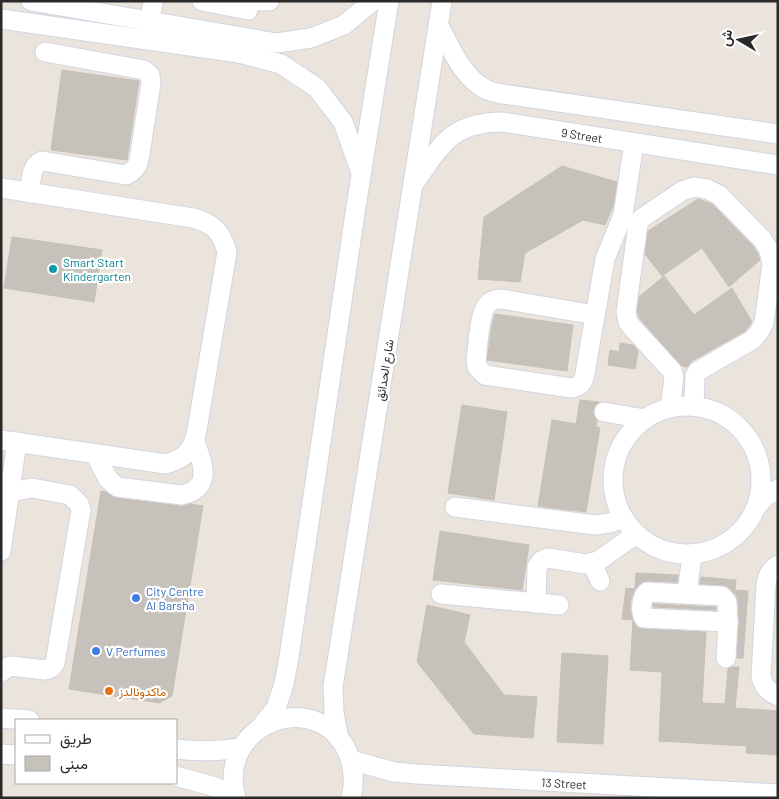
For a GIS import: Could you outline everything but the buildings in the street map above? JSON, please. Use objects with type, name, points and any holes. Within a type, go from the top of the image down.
[{"type":"street","points":[[30,1],[277,42],[311,38],[344,25],[374,1]]},
{"type":"street","points":[[119,16],[131,10],[142,1]]},
{"type":"street","points":[[147,41],[153,1]]},
{"type":"street","points":[[202,1],[254,5],[269,1]]},
{"type":"street","points":[[236,797],[233,775],[236,759],[249,737],[260,728],[276,708],[284,684],[389,1]]},
{"type":"street","name":"شارع الحدائق","points":[[339,739],[334,713],[333,687],[442,1]]},
{"type":"street","points":[[1,19],[239,53],[281,64],[317,88],[344,122],[362,174]]},
{"type":"street","points":[[439,26],[464,70],[474,82],[488,90],[503,94],[778,134]]},
{"type":"street","points":[[30,193],[33,169],[42,160],[126,175],[132,172],[137,167],[139,160],[151,82],[150,75],[140,69],[45,52]]},
{"type":"street","name":"9 Street","points":[[413,185],[440,147],[453,135],[468,126],[485,122],[502,122],[778,165]]},
{"type":"street","points":[[595,315],[502,299],[489,303],[483,314],[476,364],[481,373],[485,375],[571,388],[581,384],[584,379],[605,259],[623,215],[634,143]]},
{"type":"street","points":[[121,207],[126,175]]},
{"type":"street","points":[[670,408],[674,378],[672,371],[631,326],[626,312],[638,224],[642,218],[682,191],[694,187],[707,189],[719,195],[762,239],[769,250],[772,264],[764,323],[752,340],[698,371],[695,376],[694,406]]},
{"type":"street","points":[[1,188],[193,218],[205,222],[216,229],[223,240],[227,252],[195,442],[188,453],[178,460],[166,464],[15,442]]},
{"type":"street","points":[[694,406],[713,410],[730,419],[744,432],[755,449],[760,467],[761,487],[757,506],[751,518],[735,538],[707,552],[677,554],[662,550],[648,543],[636,534],[623,518],[616,501],[615,464],[621,447],[645,419],[657,412],[670,408],[694,406]]},
{"type":"street","points":[[604,412],[645,419]]},
{"type":"street","points":[[15,442],[28,488]]},
{"type":"street","points":[[1,551],[15,442]]},
{"type":"street","points":[[95,454],[108,480],[117,487],[182,495],[190,493],[197,488],[202,481],[204,473],[195,442]]},
{"type":"street","points":[[760,467],[778,480]]},
{"type":"street","points":[[1,672],[10,666],[46,670],[55,663],[80,517],[79,504],[70,495],[28,488],[10,492]]},
{"type":"street","points":[[757,506],[766,496],[778,490]]},
{"type":"street","points":[[455,507],[595,525],[610,523],[623,518]]},
{"type":"street","points":[[536,603],[536,567],[541,561],[548,558],[592,563],[598,561],[636,534]]},
{"type":"street","points":[[687,594],[692,554]]},
{"type":"street","points":[[592,563],[600,582]]},
{"type":"street","points":[[778,565],[772,568],[768,576],[772,601],[761,677],[763,685],[768,692],[778,696]]},
{"type":"street","points":[[726,658],[728,622],[728,602],[725,598],[647,592],[644,595],[642,616],[647,618],[728,622]]},
{"type":"street","points":[[441,594],[559,605]]},
{"type":"street","points":[[2,714],[24,719]]},
{"type":"street","points":[[260,728],[285,718],[300,718],[328,728],[339,739],[351,760],[354,778],[351,798]]},
{"type":"street","points":[[178,749],[196,752],[219,752],[241,748]]},
{"type":"street","points":[[1,754],[15,755]]},
{"type":"street","name":"13 Street","points":[[351,760],[394,772],[417,774],[778,794]]},
{"type":"street","points":[[178,777],[215,787],[236,797]]},
{"type":"place","name":"Smart Start Kindergarten","points":[[53,269]]},
{"type":"place","name":"City Centre Al Barsha","points":[[136,598]]},
{"type":"place","name":"V Perfumes","points":[[96,651]]},
{"type":"place","name":"ماكدونالدز","points":[[109,691]]}]
